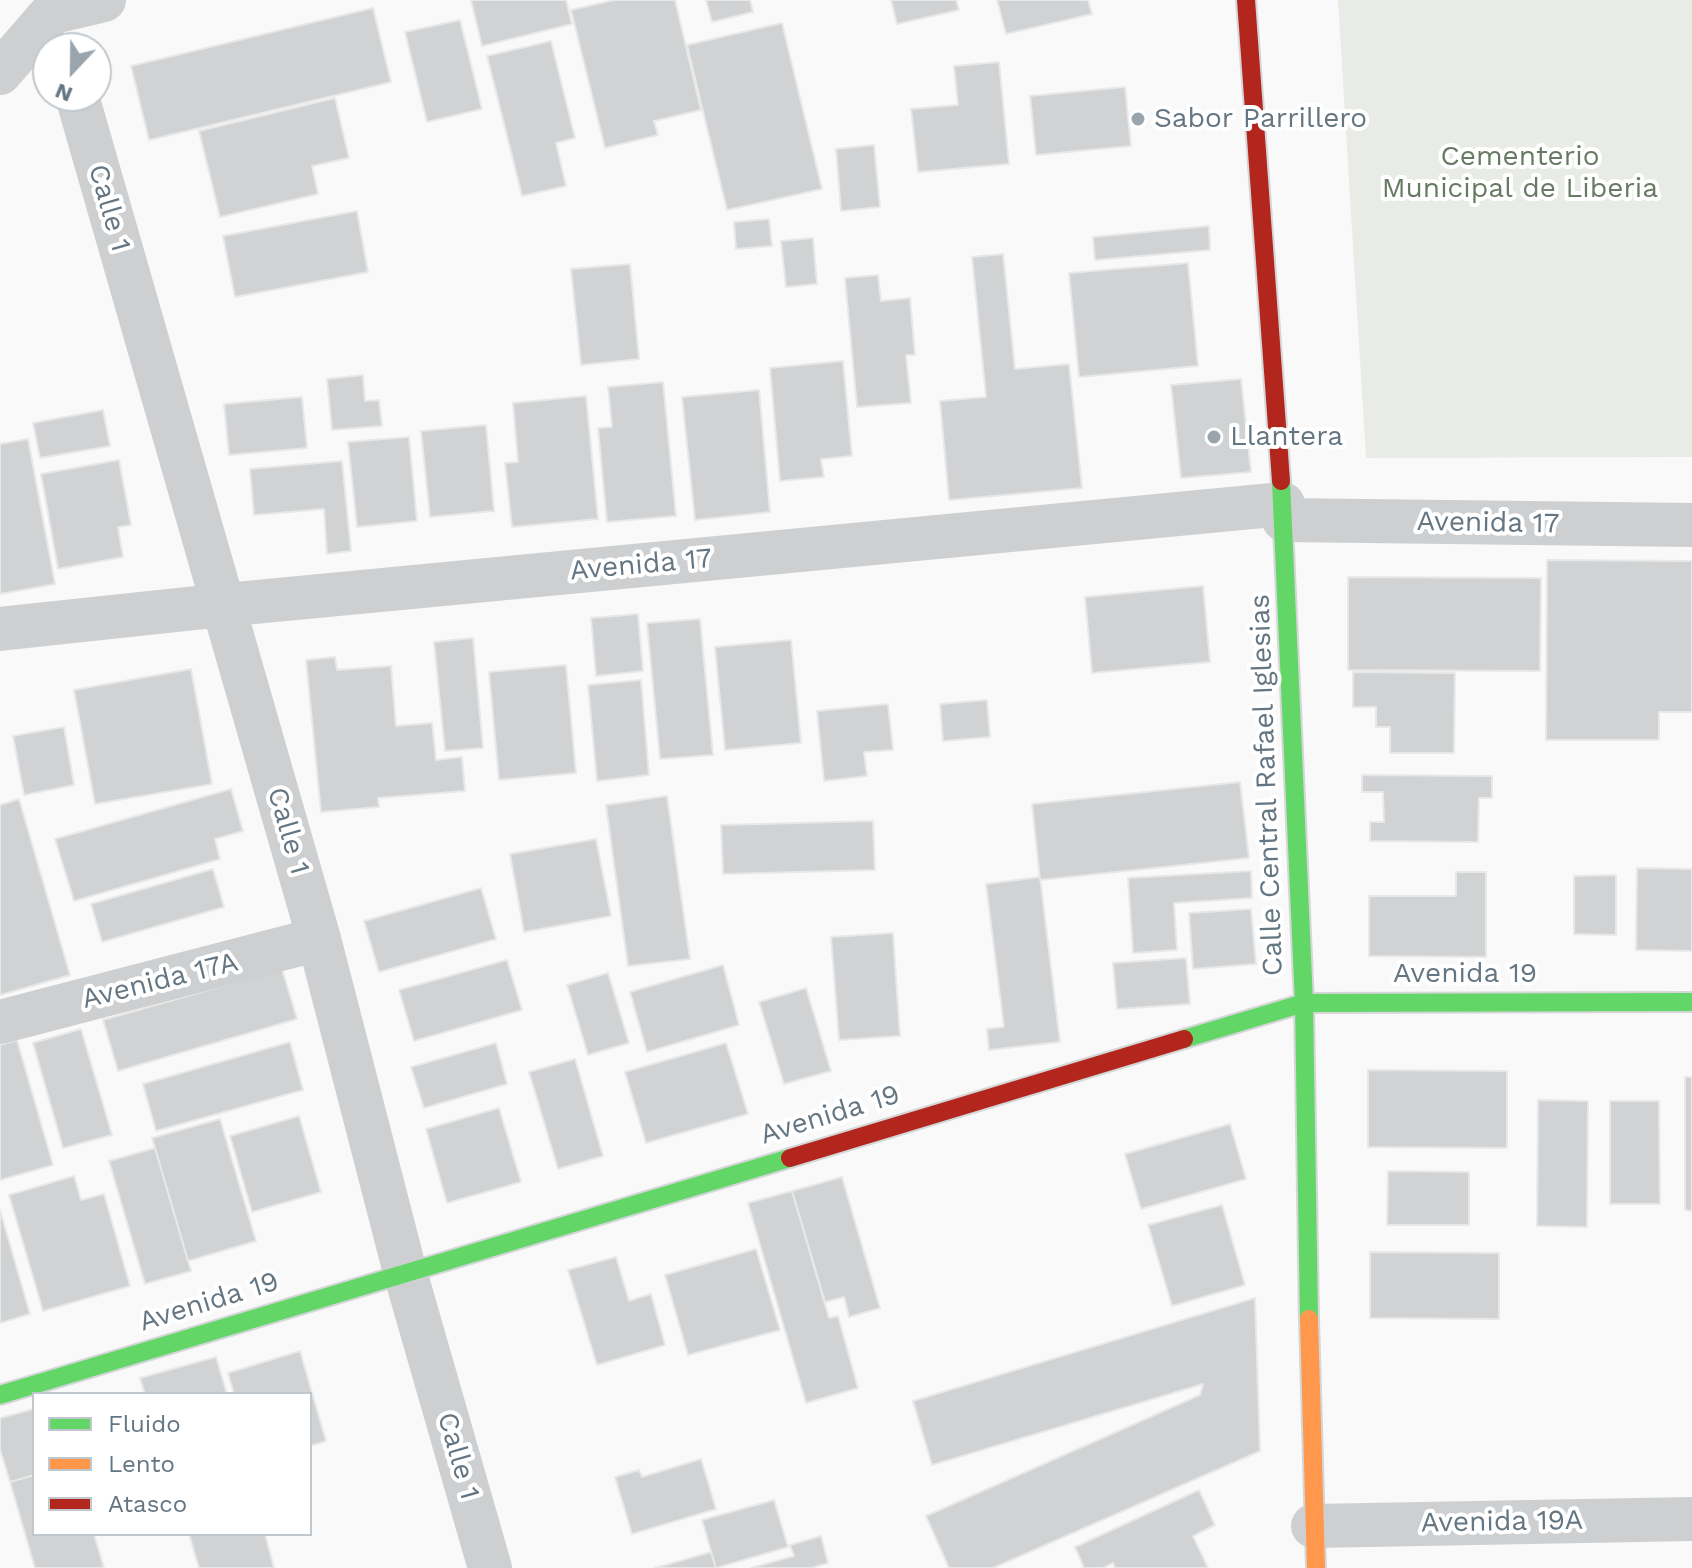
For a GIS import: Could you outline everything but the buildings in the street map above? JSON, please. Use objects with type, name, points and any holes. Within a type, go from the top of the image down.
[{"type":"street","points":[[0,73],[60,20],[104,0]]},
{"type":"street","name":"Calle Central Rafael Iglesias","points":[[1246,0],[1283,512],[1304,1003],[1314,1547]]},
{"type":"street","name":"Calle 1","points":[[82,112],[319,939],[405,1272],[490,1568]]},
{"type":"street","name":"Avenida 17","points":[[0,629],[224,605],[1283,512],[1692,525]]},
{"type":"street","name":"Avenida 17A","points":[[0,1022],[319,939]]},
{"type":"street","name":"Avenida 19","points":[[0,1395],[1304,1003],[1692,1002]]},
{"type":"street","name":"Avenida 19A","points":[[1314,1547],[1692,1519]]},
{"type":"green space","name":"Cementerio Municipal de Liberia","points":[[1338,0],[1692,0],[1692,457],[1366,458]]},
{"type":"traffic: fast","points":[[1281,481],[1304,1003],[1309,1319]]},
{"type":"traffic: fast","points":[[1184,1039],[1304,1003],[1692,1002]]},
{"type":"traffic: fast","points":[[0,1395],[790,1158]]},
{"type":"traffic: slow","points":[[1309,1319],[1316,1568]]},
{"type":"traffic: jam","points":[[1246,0],[1281,481]]},
{"type":"traffic: jam","points":[[790,1158],[1184,1039]]},
{"type":"place","name":"Sabor Parrillero","points":[[1138,119]]},
{"type":"place","name":"Llantera","points":[[1214,437]]}]
